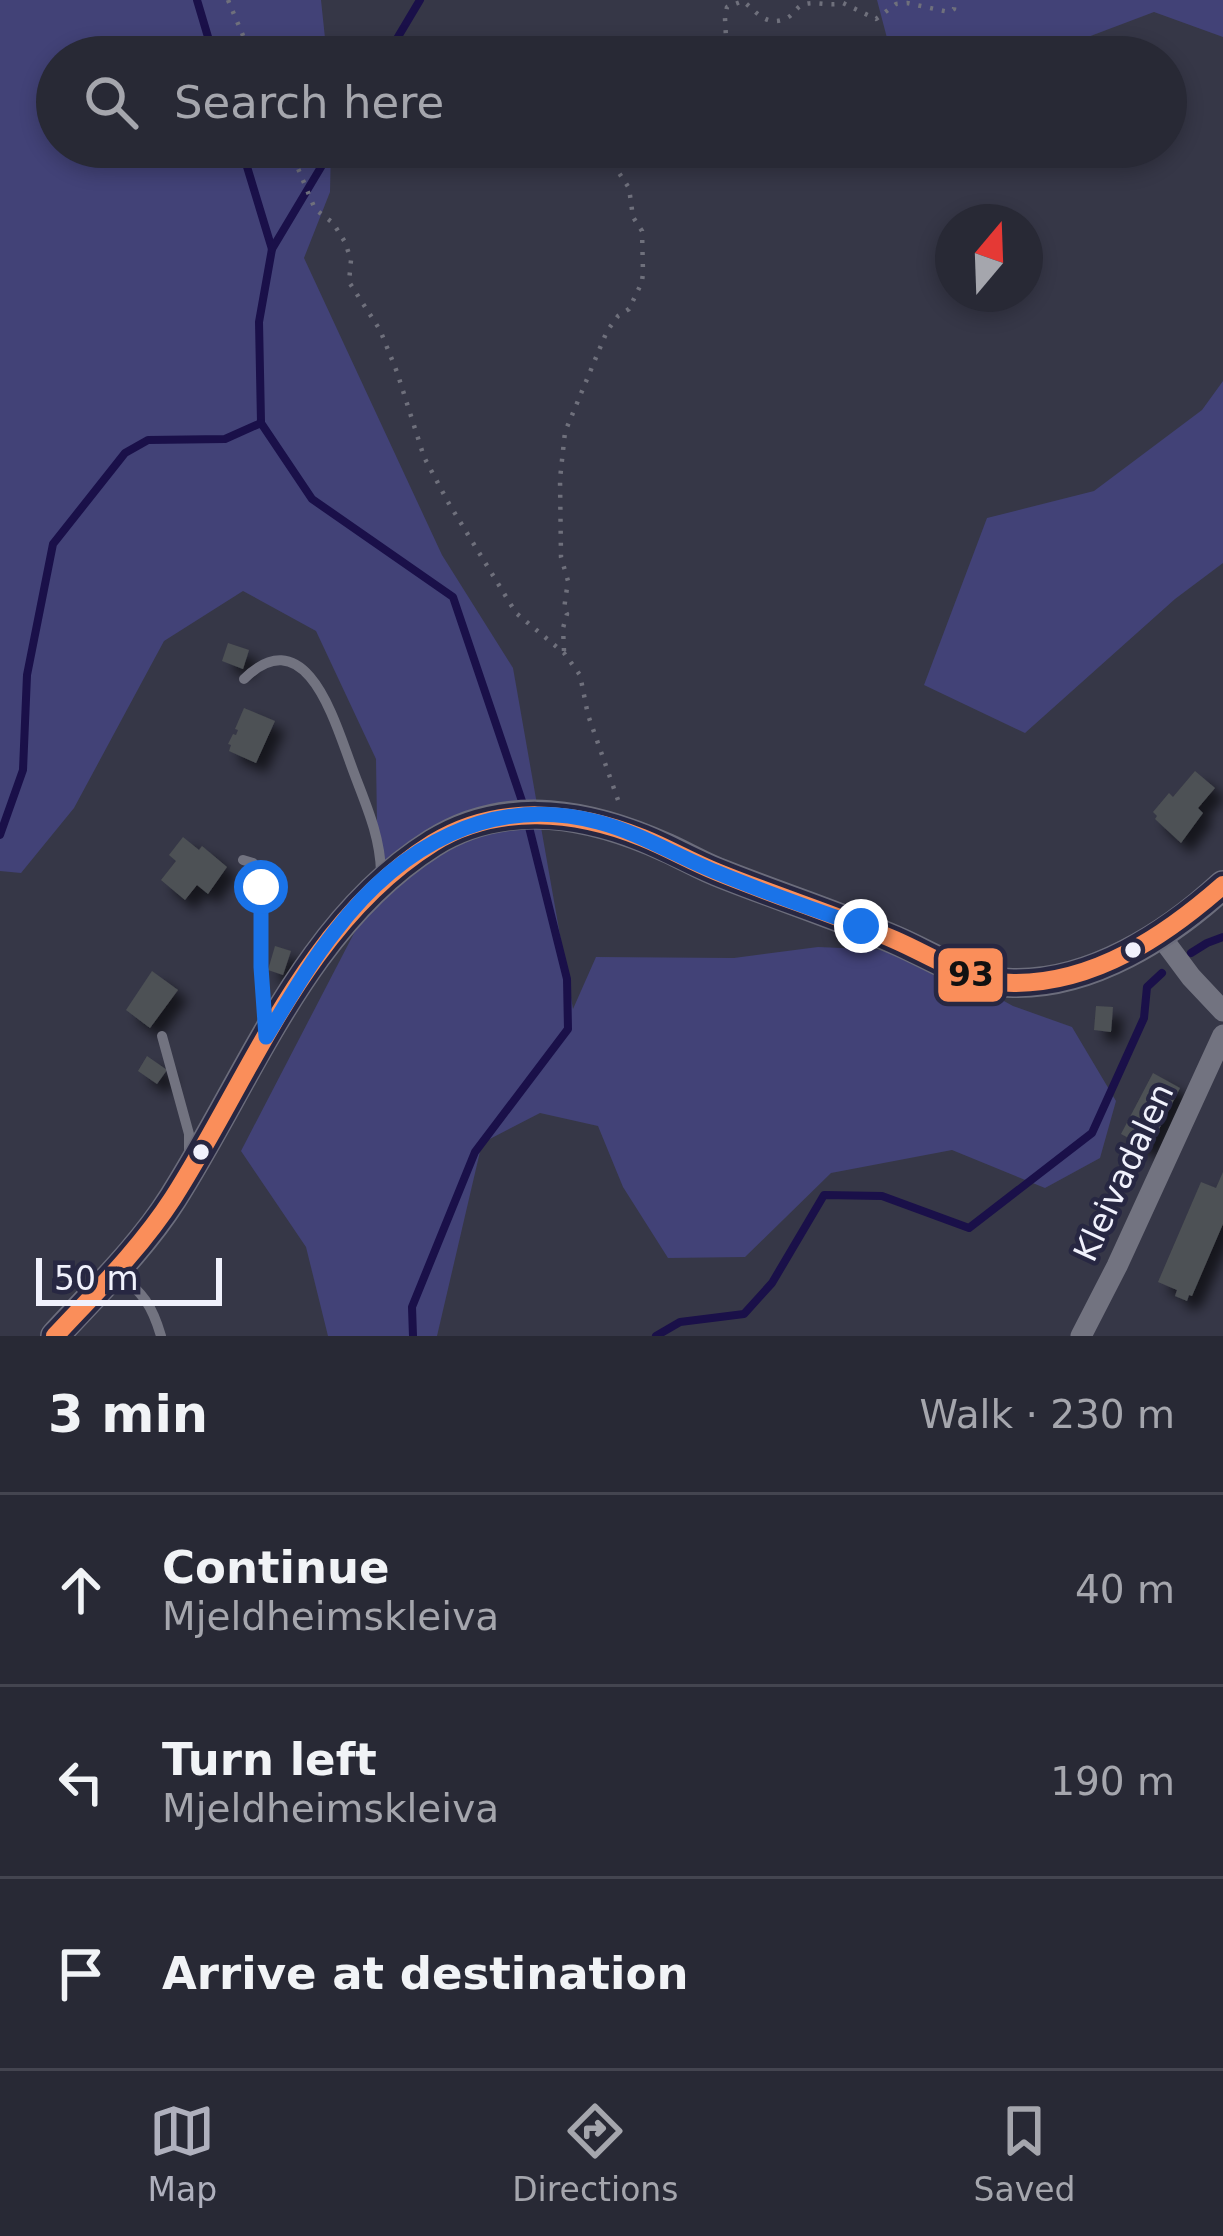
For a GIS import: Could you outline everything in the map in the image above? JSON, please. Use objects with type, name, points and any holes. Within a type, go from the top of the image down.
[{"type":"main road","points":[[55,1336],[116,1271],[172,1200],[266,1037],[339,926],[381,882],[432,844],[474,822],[516,814],[556,814],[602,823],[962,970],[1006,983],[1055,980],[1108,962],[1160,934],[1223,885]]},
{"type":"street","points":[[1160,934],[1190,977],[1223,1011]]},
{"type":"street","name":"Kleivadalen","points":[[1081,1336],[1223,1035]]},
{"type":"lane","points":[[244,679],[271,659],[284,661],[316,682],[331,708],[374,823],[381,882]]},
{"type":"lane","points":[[243,860],[253,863],[261,887],[266,1037]]},
{"type":"lane","points":[[163,1036],[189,1134],[189,1171]]},
{"type":"lane","points":[[116,1271],[144,1295],[161,1336]]},
{"type":"path","points":[[228,0],[243,36]]},
{"type":"path","points":[[726,36],[727,7],[735,2],[743,1],[756,16],[771,20],[784,19],[809,3],[843,3],[877,19],[896,4],[949,12],[955,0]]},
{"type":"path","points":[[297,168],[314,209],[333,223],[345,242],[351,260],[349,282],[380,330],[424,457],[448,502],[516,613],[564,653],[580,675],[588,715],[631,833]]},
{"type":"path","points":[[564,653],[568,581],[561,557],[560,478],[565,432],[607,332],[629,309],[642,282],[642,231],[619,168]]},
{"type":"shaded area","points":[[0,0],[321,0],[325,36],[36,36],[36,168],[331,168],[330,192],[304,258],[442,555],[513,668],[573,1009],[596,957],[734,958],[818,947],[913,951],[1013,1006],[1072,1027],[1116,1101],[1100,1158],[1045,1188],[952,1150],[831,1173],[745,1257],[668,1258],[623,1187],[598,1126],[540,1113],[482,1143],[437,1336],[328,1336],[306,1247],[241,1151],[378,887],[376,759],[316,631],[243,591],[164,641],[74,808],[21,873],[0,871]]},
{"type":"shaded area","points":[[877,0],[1223,0],[1223,37],[1154,12],[1091,36],[886,36]]},
{"type":"shaded area","points":[[1223,381],[1223,563],[1175,599],[1025,733],[924,685],[987,518],[1094,491],[1202,410]]},
{"type":"building","points":[[228,643],[249,650],[243,669],[222,661]]},
{"type":"building","points":[[244,708],[275,721],[256,763],[229,751]]},
{"type":"building","points":[[1195,771],[1215,788],[1198,808],[1203,813],[1181,843],[1153,812]]},
{"type":"building","points":[[183,837],[227,867],[208,894],[197,885],[185,900],[161,880],[176,861],[169,855]]},
{"type":"building","points":[[275,946],[291,951],[283,975],[268,970]]},
{"type":"building","points":[[152,971],[178,990],[150,1028],[126,1010]]},
{"type":"building","points":[[1096,1006],[1113,1007],[1111,1032],[1094,1030]]},
{"type":"building","points":[[147,1056],[167,1070],[157,1084],[138,1071]]},
{"type":"building","points":[[1153,1073],[1180,1088],[1149,1149],[1121,1134]]},
{"type":"building","points":[[1223,1172],[1223,1224],[1187,1301],[1175,1296],[1177,1290],[1158,1282],[1201,1182],[1216,1188]]},
{"type":"waterway","points":[[197,0],[208,36]]},
{"type":"waterway","points":[[399,36],[420,0]]},
{"type":"waterway","points":[[247,168],[272,249],[259,322],[261,422]]},
{"type":"waterway","points":[[272,249],[320,168]]},
{"type":"waterway","points":[[0,835],[23,770],[27,675],[53,544],[125,453],[148,440],[225,439],[261,423],[312,499],[453,597],[523,804]]},
{"type":"waterway","points":[[413,1336],[412,1307],[475,1152],[568,1029],[567,979],[529,827]]},
{"type":"waterway","points":[[1191,953],[1223,937]]},
{"type":"waterway","points":[[656,1336],[680,1322],[744,1314],[772,1283],[824,1195],[882,1196],[969,1228],[1092,1133],[1144,1018],[1147,987],[1162,973]]},
{"type":"transit line","name":"93","points":[[55,1336],[160,1217],[284,1005],[349,915],[388,876],[458,830],[537,815],[617,829],[968,974],[998,982],[1044,981],[1100,965],[1153,938],[1223,885]]},
{"type":"route","points":[[261,887],[266,1037],[319,952],[381,882],[432,844],[474,822],[494,818],[556,814],[602,823],[710,870],[861,926]]}]
